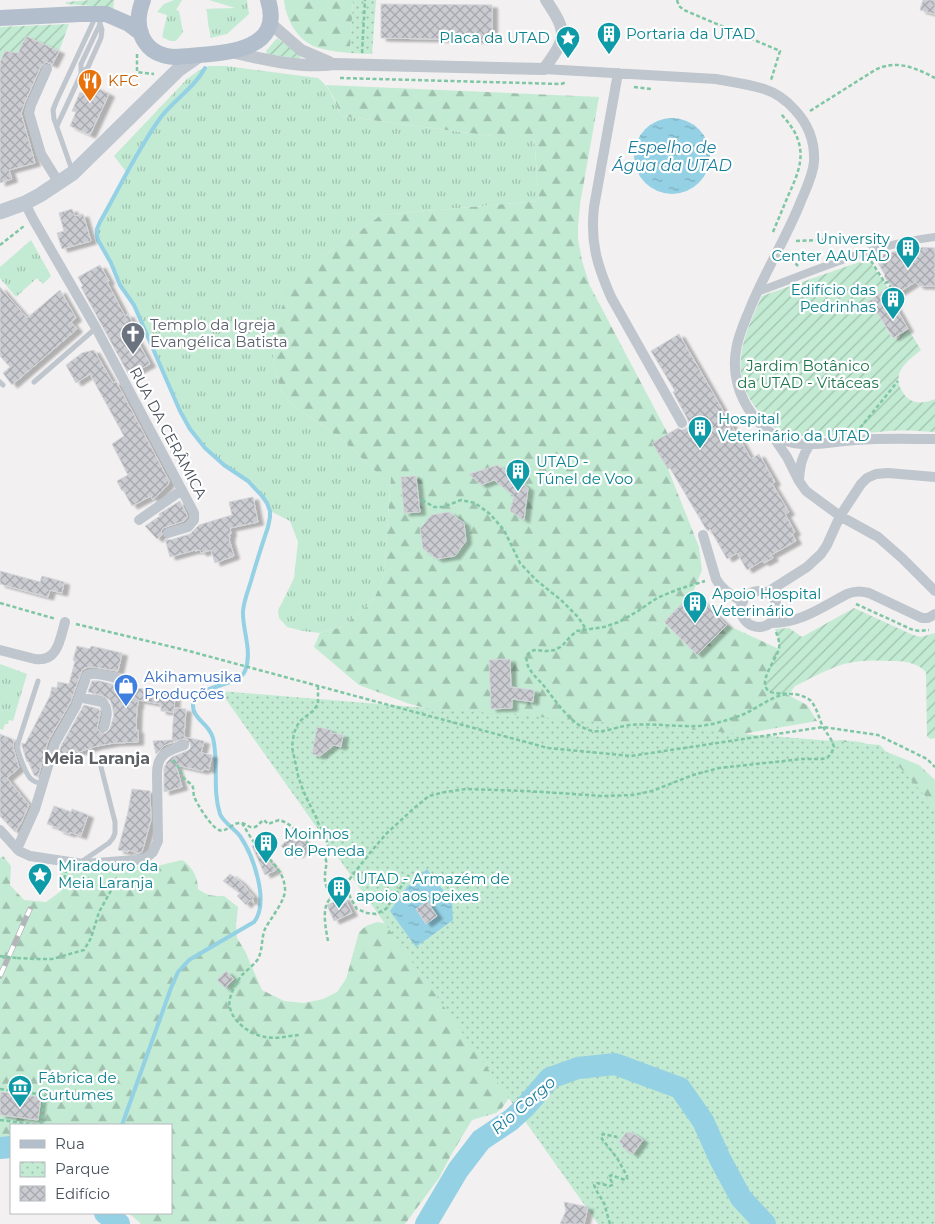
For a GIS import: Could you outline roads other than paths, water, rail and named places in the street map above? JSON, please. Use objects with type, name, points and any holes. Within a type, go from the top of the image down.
[{"type":"main road","points":[[143,0],[139,12],[138,25],[143,38],[149,47],[164,56],[176,57],[231,52],[244,49],[256,42],[267,31],[270,23],[269,1]]},
{"type":"main road","points":[[0,18],[114,17],[129,24],[141,33]]},
{"type":"main road","points":[[0,212],[25,202],[73,173],[179,69],[199,55]]},
{"type":"street","points":[[544,69],[558,50],[562,36],[559,21],[546,0]]},
{"type":"street","points":[[270,23],[301,50],[334,64]]},
{"type":"street","points":[[231,52],[296,64],[319,66],[334,64],[544,69],[716,80],[764,88],[778,94],[802,118],[810,133],[814,162],[810,180],[757,292],[738,340],[735,370],[739,388],[746,404],[755,418],[769,431],[789,442],[810,444],[899,438],[935,439]]},
{"type":"street","points":[[47,69],[31,105],[30,113],[41,154],[59,183]]},
{"type":"street","points":[[618,73],[594,207],[592,221],[593,245],[611,296],[682,423]]},
{"type":"street","name":"RUA DA CERÂMICA","points":[[25,202],[96,328],[194,512],[194,520],[188,527],[168,533]]},
{"type":"street","points":[[757,292],[870,252],[906,242],[935,238]]},
{"type":"street","points":[[769,431],[787,457],[799,481],[810,494],[840,516],[878,537],[935,591]]},
{"type":"street","points":[[799,481],[801,459],[810,444]]},
{"type":"street","points":[[766,593],[815,561],[827,545],[840,516],[867,478],[888,473],[935,477]]},
{"type":"street","points":[[139,520],[182,490]]},
{"type":"street","points":[[703,535],[716,579],[723,589],[743,602]]},
{"type":"street","points":[[770,623],[798,619],[854,591],[869,593],[922,618],[928,618],[935,614]]},
{"type":"street","points":[[751,593],[766,593],[772,598],[776,608],[774,618],[765,626],[759,627],[748,624],[742,614],[743,602],[751,593]]},
{"type":"street","points":[[0,650],[35,660],[50,657],[56,648],[65,622]]},
{"type":"street","points":[[21,852],[55,743],[75,709],[85,678],[88,674],[96,674],[116,678]]},
{"type":"street","points":[[79,697],[104,704],[107,712],[104,728]]},
{"type":"street","points":[[0,830],[21,852],[68,862],[79,864],[146,858],[158,844],[157,770],[163,754],[184,744]]},
{"type":"lane","points":[[57,126],[81,74],[88,67],[100,40],[102,32],[99,18]]},
{"type":"lane","points":[[73,173],[54,116],[55,105],[99,18]]},
{"type":"lane","points":[[34,382],[96,328]]},
{"type":"lane","points":[[38,681],[17,746],[18,753],[29,776],[43,784]]},
{"type":"lane","points":[[79,864],[109,843],[115,833],[114,819],[101,767]]},
{"type":"water","name":"Espelho de Água da UTAD","points":[[672,118],[687,121],[699,129],[707,141],[710,156],[707,171],[699,183],[687,191],[672,194],[657,191],[645,183],[637,171],[634,156],[637,141],[645,129],[657,121]]},
{"type":"water","points":[[427,869],[452,902],[453,920],[416,947],[390,911],[407,887]]},
{"type":"waterway","points":[[122,1124],[178,972],[189,960],[254,922],[259,913],[260,903],[258,879],[250,855],[240,836],[220,814],[216,796],[215,747],[213,738],[209,729],[196,715],[193,702],[204,691],[232,681],[240,677],[245,671],[248,648],[243,618],[244,607],[268,527],[270,511],[262,496],[248,481],[224,465],[205,448],[190,429],[180,411],[134,305],[120,285],[97,235],[100,222],[136,155],[152,130],[166,111],[196,81],[205,68]]},
{"type":"waterway","name":"Rio Corgo","points":[[426,1224],[458,1170],[481,1140],[511,1120],[550,1078],[578,1068],[615,1064],[680,1088],[703,1121],[720,1159],[741,1198],[765,1224]]},
{"type":"waterway","name":"Rio Corgo","points":[[0,1148],[10,1147]]},
{"type":"waterway","name":"Rio Corgo","points":[[106,1214],[119,1224]]},
{"type":"railway","points":[[0,976],[30,909]]},
{"type":"place","name":"Portaria da UTAD","points":[[609,55]]},
{"type":"place","name":"Placa da UTAD","points":[[568,59]]},
{"type":"place","name":"KFC","points":[[90,102]]},
{"type":"place","name":"University Center AAUTAD","points":[[908,269]]},
{"type":"place","name":"Edifício das Pedrinhas","points":[[893,320]]},
{"type":"place","name":"Templo da Igreja Evangélica Batista","points":[[133,355]]},
{"type":"place","name":"Hospital Veterinário da UTAD","points":[[700,449]]},
{"type":"place","name":"UTAD - Túnel de Voo","points":[[518,492]]},
{"type":"place","name":"Apoio Hospital Veterinário","points":[[695,624]]},
{"type":"place","name":"Akihamusika Produções","points":[[126,707]]},
{"type":"place","name":"Moinhos de Peneda","points":[[266,864]]},
{"type":"place","name":"Miradouro da Meia Laranja","points":[[40,896]]},
{"type":"place","name":"UTAD - Armazém de apoio aos peixes","points":[[339,909]]},
{"type":"place","name":"Fábrica de Curtumes","points":[[20,1108]]},
{"type":"district","name":"Meia Laranja","points":[[97,758]]},
{"type":"park label","name":"Jardim Botânico da UTAD - Vitáceas","points":[[808,374]]}]
